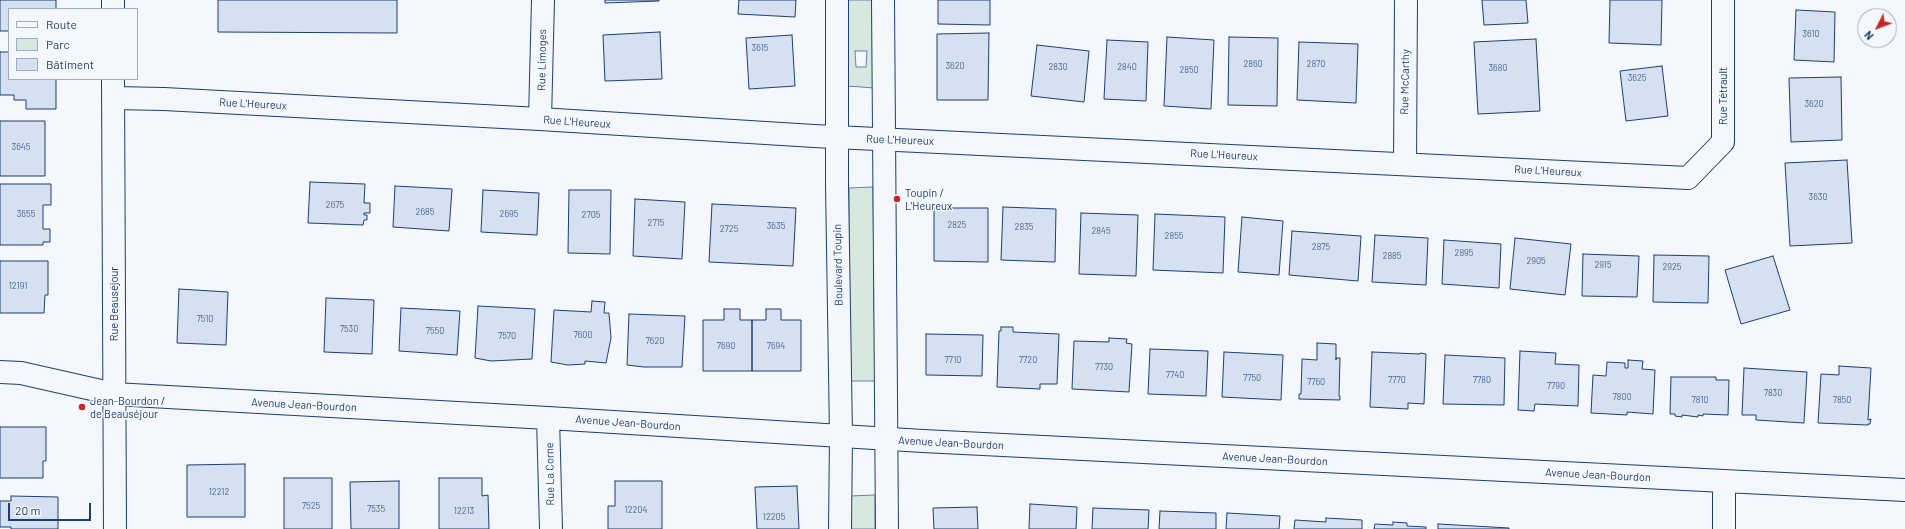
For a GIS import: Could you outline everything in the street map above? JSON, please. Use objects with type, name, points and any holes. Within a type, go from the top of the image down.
[{"type":"street","name":"Rue Limoges","points":[[540,119],[543,0]]},
{"type":"street","name":"Boulevard Toupin","points":[[838,0],[836,137],[841,436],[840,529]]},
{"type":"street","points":[[884,0],[887,529]]},
{"type":"street","name":"Rue McCarthy","points":[[1405,164],[1406,0]]},
{"type":"street","name":"Rue Tétrault","points":[[1688,178],[1723,142],[1722,0]]},
{"type":"street","name":"Rue L'Heureux","points":[[113,88],[164,99],[540,119],[836,137],[1688,178]]},
{"type":"street","name":"Rue Beauséjour","points":[[113,88],[115,529]]},
{"type":"street","name":"Avenue Jean-Bourdon","points":[[0,372],[21,373],[114,394],[548,418],[887,439],[1905,490]]},
{"type":"street","name":"Rue La Corne","points":[[548,418],[551,529]]},
{"type":"street","points":[[1724,481],[1724,529]]},
{"type":"green space","points":[[848,0],[873,0],[874,88],[848,86]],"holes":[[[855,51],[867,51],[866,67],[856,67]]]},
{"type":"green space","points":[[873,187],[875,381],[849,381],[849,188]]},
{"type":"green space","points":[[875,495],[875,529],[850,529],[850,496]]},
{"type":"building","points":[[0,0],[56,0],[56,8],[8,8],[8,31],[0,31]]},
{"type":"building","points":[[218,0],[397,0],[397,33],[218,32]]},
{"type":"building","points":[[605,0],[659,0],[659,1],[605,3]]},
{"type":"building","points":[[739,0],[796,0],[795,17],[738,14]]},
{"type":"building","points":[[938,0],[990,0],[990,25],[938,24]]},
{"type":"building","points":[[1482,0],[1526,0],[1528,23],[1484,25]]},
{"type":"building","points":[[1610,0],[1662,0],[1661,45],[1609,43]]},
{"type":"building","points":[[1796,10],[1835,12],[1834,62],[1794,60]]},
{"type":"building","points":[[660,32],[662,79],[605,81],[603,35]]},
{"type":"building","points":[[989,33],[988,100],[937,100],[937,34]]},
{"type":"building","points":[[792,35],[795,86],[749,89],[746,38]]},
{"type":"building","points":[[1167,37],[1214,40],[1211,109],[1164,106]]},
{"type":"building","points":[[1229,37],[1278,38],[1277,106],[1228,105]]},
{"type":"building","points":[[1536,39],[1540,111],[1478,114],[1474,42]]},
{"type":"building","points":[[1107,40],[1148,42],[1146,101],[1104,99]]},
{"type":"building","points":[[1299,42],[1358,44],[1356,103],[1297,100]]},
{"type":"building","points":[[1037,45],[1089,51],[1084,102],[1031,96]]},
{"type":"building","points":[[0,52],[8,52],[8,80],[56,80],[56,109],[26,109],[26,100],[14,100],[14,95],[0,95]]},
{"type":"building","points":[[1662,66],[1668,116],[1626,121],[1620,71]]},
{"type":"building","points":[[1841,77],[1842,140],[1791,142],[1789,78]]},
{"type":"building","points":[[0,121],[45,121],[45,176],[0,176]]},
{"type":"building","points":[[1847,160],[1852,243],[1790,246],[1785,163]]},
{"type":"building","points":[[310,182],[365,184],[364,203],[370,203],[370,213],[364,213],[364,215],[367,215],[367,220],[364,220],[363,225],[308,223]]},
{"type":"building","points":[[0,184],[51,184],[51,205],[43,205],[43,229],[50,229],[50,242],[43,242],[43,245],[0,245]]},
{"type":"building","points":[[395,186],[452,189],[449,231],[393,227]]},
{"type":"building","points":[[483,190],[539,193],[537,235],[481,232]]},
{"type":"building","points":[[569,190],[611,190],[610,254],[568,253]]},
{"type":"building","points":[[635,199],[685,202],[682,259],[633,256]]},
{"type":"building","points":[[712,204],[796,208],[793,266],[709,262]]},
{"type":"building","points":[[1003,207],[1056,209],[1055,262],[1001,260]]},
{"type":"building","points":[[934,208],[988,208],[988,262],[934,261]]},
{"type":"building","points":[[1081,213],[1138,215],[1136,276],[1079,274]]},
{"type":"building","points":[[1155,214],[1225,217],[1223,273],[1153,270]]},
{"type":"building","points":[[1242,217],[1283,221],[1279,275],[1238,272]]},
{"type":"building","points":[[1292,231],[1361,236],[1358,281],[1289,275]]},
{"type":"building","points":[[1375,235],[1428,238],[1426,285],[1372,282]]},
{"type":"building","points":[[1515,238],[1571,244],[1565,295],[1510,289]]},
{"type":"building","points":[[1444,240],[1501,244],[1499,288],[1442,284]]},
{"type":"building","points":[[1583,254],[1639,256],[1637,297],[1582,296]]},
{"type":"building","points":[[1654,255],[1709,256],[1708,303],[1653,302]]},
{"type":"building","points":[[1773,256],[1790,310],[1741,324],[1725,270]]},
{"type":"building","points":[[0,261],[48,261],[48,295],[45,295],[44,313],[0,313]]},
{"type":"building","points":[[179,289],[228,292],[226,345],[177,343]]},
{"type":"building","points":[[326,298],[374,300],[372,354],[324,352]]},
{"type":"building","points":[[592,301],[605,302],[604,313],[609,313],[611,338],[606,363],[585,361],[585,364],[568,365],[551,362],[554,310],[591,312]]},
{"type":"building","points":[[478,306],[535,309],[532,359],[491,361],[475,358]]},
{"type":"building","points":[[401,308],[460,311],[457,355],[399,351]]},
{"type":"building","points":[[724,309],[740,309],[740,320],[752,320],[752,371],[703,371],[703,320],[724,320]]},
{"type":"building","points":[[766,309],[781,309],[781,320],[801,320],[801,371],[752,371],[752,320],[766,320]]},
{"type":"building","points":[[629,314],[685,316],[682,367],[644,367],[627,365]]},
{"type":"building","points":[[1001,327],[1013,327],[1013,332],[1059,334],[1057,384],[1040,384],[1040,389],[997,387],[999,331],[1001,331]]},
{"type":"building","points":[[926,334],[983,335],[982,376],[926,375]]},
{"type":"building","points":[[1109,338],[1127,339],[1126,343],[1132,344],[1129,392],[1072,389],[1074,341],[1109,342]]},
{"type":"building","points":[[1317,343],[1336,344],[1336,358],[1340,358],[1340,400],[1299,399],[1299,394],[1301,394],[1302,359],[1317,360]]},
{"type":"building","points":[[1150,349],[1208,351],[1206,396],[1148,394]]},
{"type":"building","points":[[1520,351],[1556,353],[1555,364],[1579,365],[1578,406],[1535,404],[1534,411],[1518,410]]},
{"type":"building","points":[[1224,352],[1283,355],[1281,400],[1222,397]]},
{"type":"building","points":[[1372,352],[1426,354],[1424,404],[1408,403],[1408,409],[1370,407]]},
{"type":"building","points":[[1445,355],[1505,358],[1504,405],[1443,404]]},
{"type":"building","points":[[1628,360],[1643,361],[1642,369],[1655,370],[1653,414],[1627,412],[1627,415],[1591,413],[1593,375],[1606,376],[1607,362],[1625,363],[1625,368],[1628,368]]},
{"type":"building","points":[[1839,366],[1871,368],[1868,420],[1871,419],[1870,424],[1818,423],[1821,374],[1839,375]]},
{"type":"building","points":[[1744,368],[1807,372],[1804,423],[1756,420],[1756,415],[1742,415]]},
{"type":"building","points":[[1671,377],[1716,377],[1716,380],[1729,380],[1728,415],[1703,414],[1703,416],[1698,415],[1698,417],[1682,415],[1682,417],[1675,416],[1675,414],[1670,414]]},
{"type":"building","points":[[0,427],[46,427],[46,461],[43,461],[43,478],[0,478]]},
{"type":"building","points":[[245,464],[245,517],[187,517],[187,465]]},
{"type":"building","points":[[284,478],[332,478],[332,529],[284,529]]},
{"type":"building","points":[[439,478],[482,478],[482,496],[488,495],[489,529],[439,529]]},
{"type":"building","points":[[399,481],[399,529],[351,529],[350,482]]},
{"type":"building","points":[[615,481],[662,481],[662,529],[608,529],[608,506],[615,506]]},
{"type":"building","points":[[797,486],[799,529],[757,529],[755,487]]},
{"type":"building","points":[[11,496],[58,497],[58,529],[11,529],[11,527],[0,527],[0,501],[11,501]]},
{"type":"building","points":[[1030,504],[1077,507],[1076,529],[1029,529]]},
{"type":"building","points":[[977,507],[978,529],[934,529],[933,508]]},
{"type":"building","points":[[1093,508],[1149,510],[1148,529],[1092,529]]},
{"type":"building","points":[[1160,511],[1216,513],[1216,529],[1159,529]]},
{"type":"building","points":[[1227,513],[1280,516],[1279,529],[1226,529]]},
{"type":"building","points":[[1326,518],[1362,520],[1362,529],[1294,529],[1295,520],[1326,522]]},
{"type":"building","points":[[1393,522],[1407,523],[1407,526],[1426,527],[1426,529],[1374,529],[1375,524],[1393,525]]},
{"type":"building","points":[[1438,524],[1509,528],[1509,529],[1438,529]]},
{"type":"place","name":"Toupin / L'Heureux","points":[[897,199]]},
{"type":"place","name":"Jean-Bourdon / de Beauséjour","points":[[82,407]]}]
